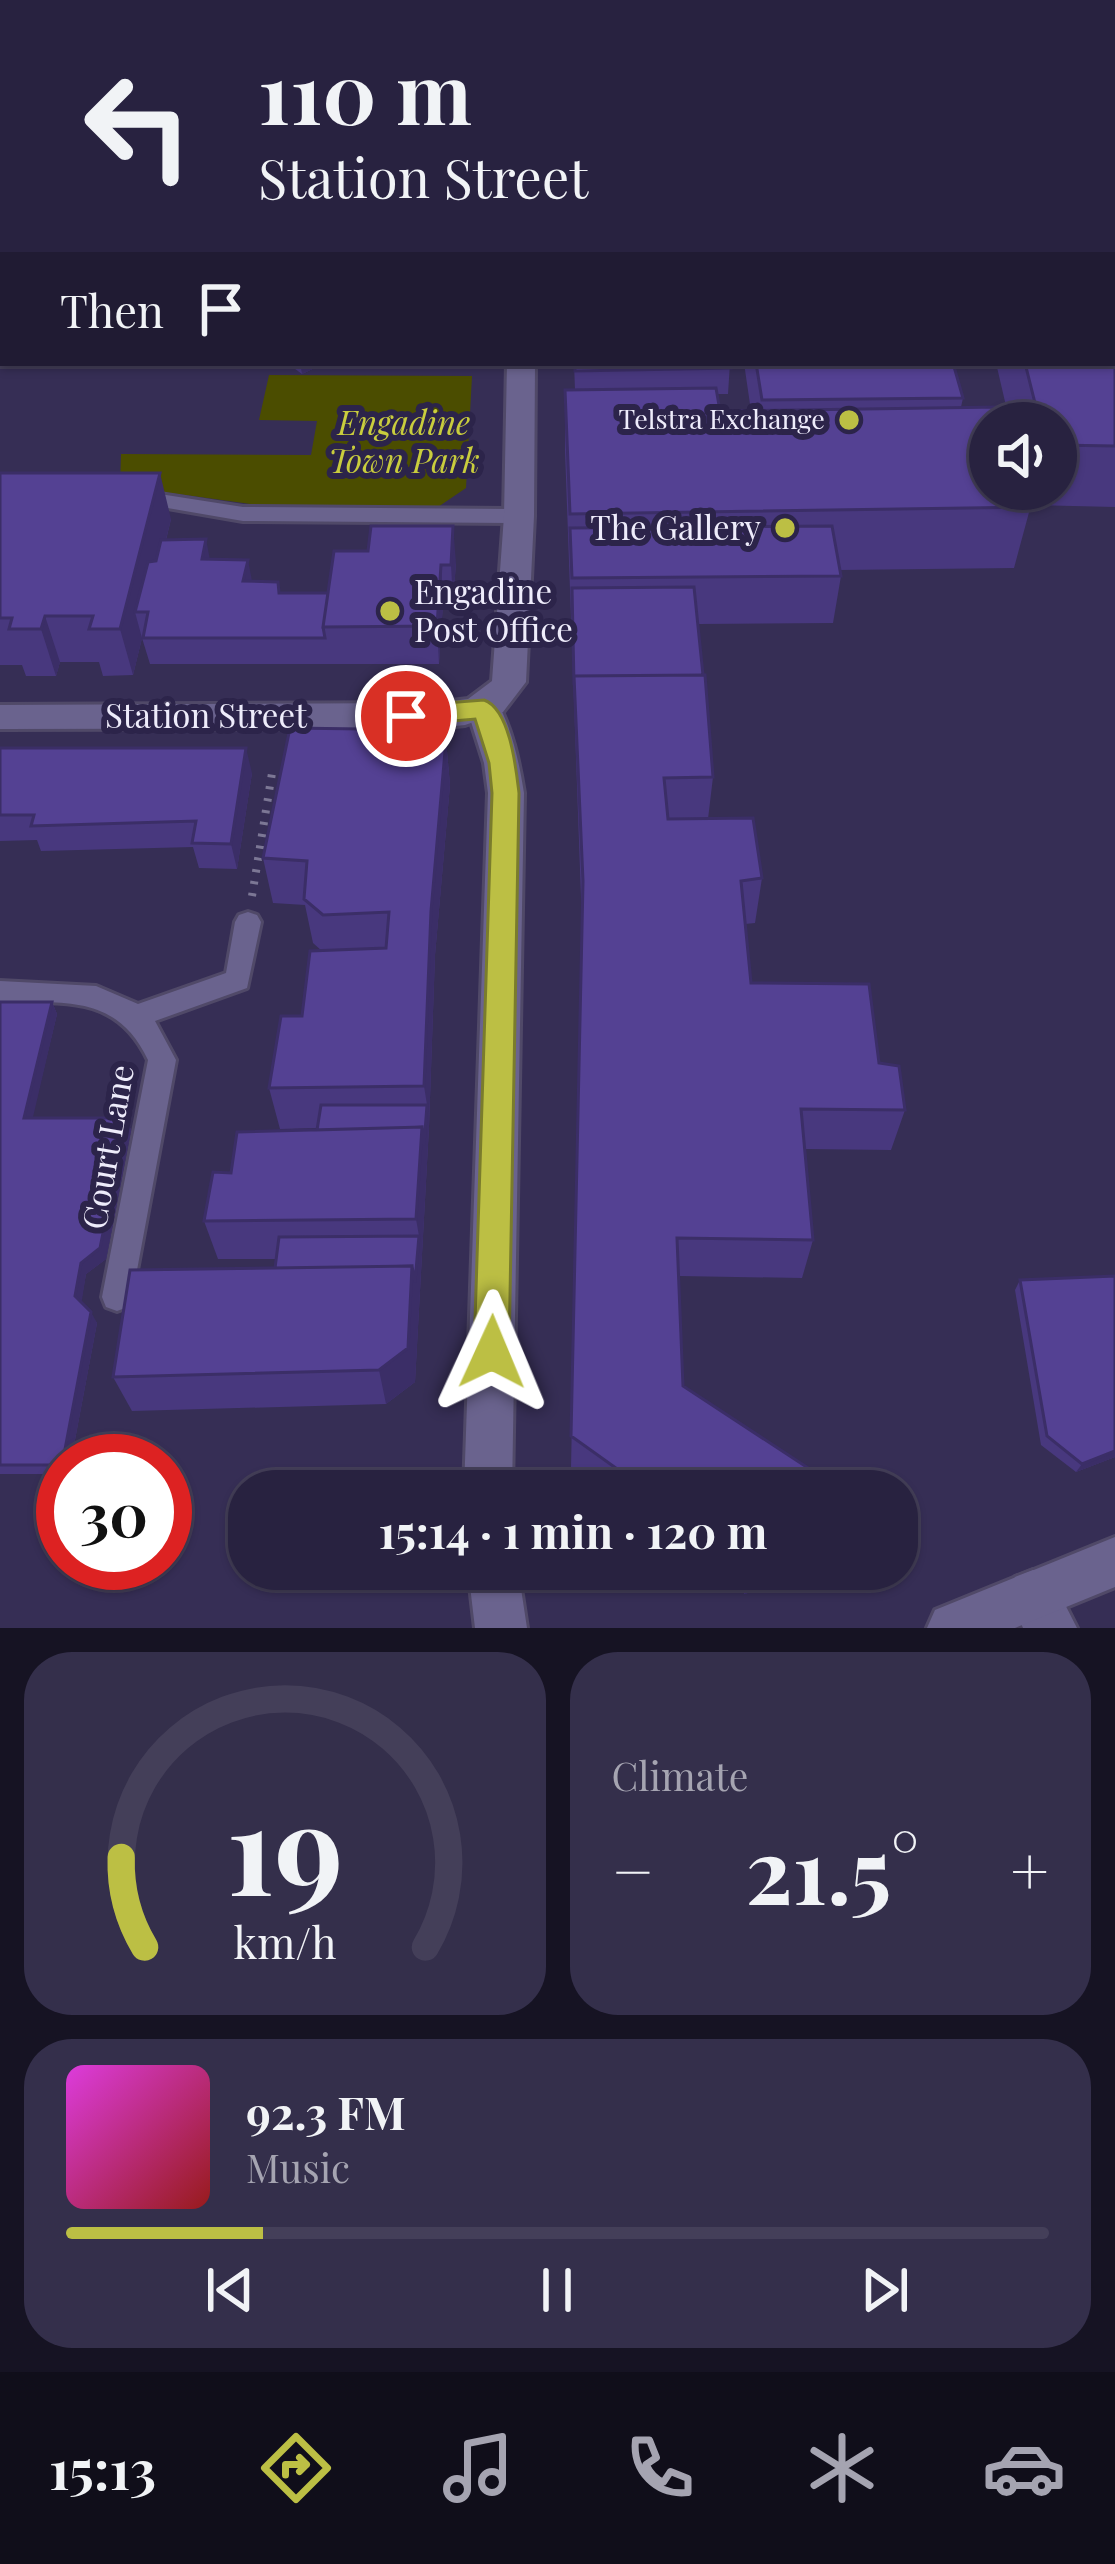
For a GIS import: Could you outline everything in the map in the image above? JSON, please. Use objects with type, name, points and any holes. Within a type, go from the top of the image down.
[{"type":"street","points":[[489,1470],[506,793],[502,763],[484,709],[504,694],[509,682],[519,516],[521,366]]},
{"type":"street","name":"Station Street","points":[[0,717],[406,716],[484,709]]},
{"type":"street","points":[[953,1628],[1042,1612],[1115,1562]]},
{"type":"street","points":[[496,1590],[501,1628]]},
{"type":"lane","points":[[113,493],[243,514],[519,516]]},
{"type":"lane","points":[[0,992],[74,992],[110,998],[137,1016],[238,980],[248,922]]},
{"type":"lane","name":"Court Lane","points":[[117,1297],[162,1060],[153,1034],[137,1016]]},
{"type":"path","points":[[248,922],[273,767]]},
{"type":"green space","name":"Engadine Town Park","points":[[269,375],[472,376],[466,488],[438,507],[258,505],[120,486],[121,454],[311,455],[317,421],[259,420]]},
{"type":"building","points":[[575,366],[731,368],[575,371]]},
{"type":"building","points":[[756,366],[954,366],[963,398],[762,400]]},
{"type":"building","points":[[1026,366],[1115,366],[1115,446],[1077,445],[1077,402],[1035,402]]},
{"type":"building","points":[[716,388],[720,411],[969,407],[969,508],[570,514],[565,390]]},
{"type":"building","points":[[0,473],[160,473],[120,629],[89,629],[93,616],[45,616],[41,629],[9,629],[12,618],[0,618]]},
{"type":"building","points":[[371,526],[453,526],[451,565],[441,565],[437,626],[323,627],[334,551],[368,551]]},
{"type":"building","points":[[832,526],[841,576],[572,578],[570,528]]},
{"type":"building","points":[[206,539],[202,559],[248,560],[243,581],[278,582],[279,593],[328,593],[325,638],[143,638],[148,612],[135,612],[148,562],[156,561],[161,540]]},
{"type":"building","points":[[694,587],[703,675],[574,676],[574,685],[572,588]]},
{"type":"building","points":[[705,675],[713,777],[664,778],[668,819],[753,818],[762,878],[741,881],[751,983],[869,984],[879,1063],[899,1066],[905,1110],[801,1109],[813,1240],[677,1238],[683,1386],[811,1470],[619,1470],[571,1436],[583,881],[574,676]]},
{"type":"building","points":[[290,728],[435,730],[446,740],[431,911],[424,1086],[269,1088],[281,1016],[302,1016],[310,951],[386,948],[389,912],[323,915],[304,899],[307,861],[263,858]]},
{"type":"building","points":[[0,748],[246,748],[231,844],[192,843],[196,821],[31,826],[34,815],[0,815]]},
{"type":"building","points":[[0,1002],[52,1002],[24,1118],[126,1118],[100,1248],[81,1263],[75,1296],[91,1312],[68,1434],[36,1434],[36,1465],[0,1465]]},
{"type":"building","points":[[321,1105],[427,1105],[424,1145],[422,1127],[317,1130]]},
{"type":"building","points":[[422,1127],[416,1219],[204,1221],[213,1172],[231,1173],[237,1132]]},
{"type":"building","points":[[419,1236],[415,1282],[412,1266],[275,1268],[279,1237]]},
{"type":"building","points":[[412,1266],[408,1348],[379,1370],[113,1377],[130,1270]]},
{"type":"building","points":[[1115,1276],[1115,1451],[1082,1464],[1047,1436],[1020,1280]]},
{"type":"place","name":"Telstra Exchange","points":[[849,420]]},
{"type":"place","name":"The Gallery","points":[[785,528]]},
{"type":"place","name":"Engadine Post Office","points":[[390,611]]},
{"type":"route","points":[[406,716],[484,709],[502,763],[506,793],[492,1352]]}]
